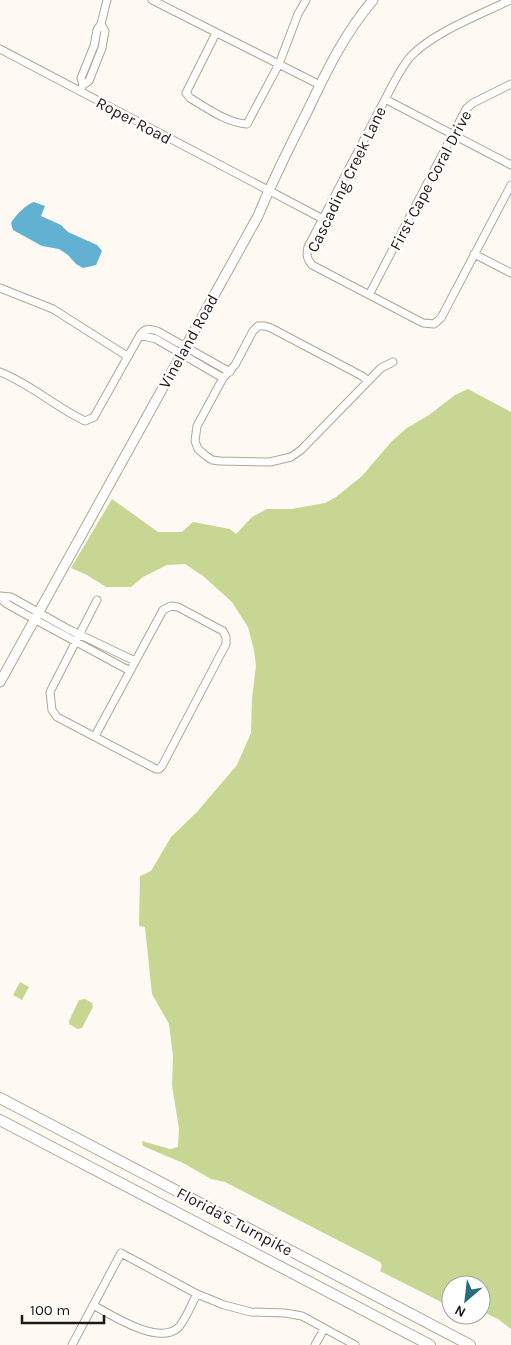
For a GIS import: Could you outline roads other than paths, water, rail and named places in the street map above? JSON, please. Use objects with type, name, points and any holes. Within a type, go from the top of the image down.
[{"type":"highway","name":"Florida's Turnpike","points":[[0,1098],[470,1345]]},
{"type":"highway","name":"Florida's Turnpike","points":[[0,1120],[430,1345]]},
{"type":"main road","name":"Vineland Road","points":[[0,682],[258,216],[320,85],[348,32],[373,0]]},
{"type":"street","points":[[81,88],[81,78],[94,46],[97,30],[102,24],[107,0]]},
{"type":"street","points":[[152,0],[320,85]]},
{"type":"street","points":[[216,33],[186,93],[190,98],[231,120],[239,124],[248,124],[279,64],[298,14],[306,0]]},
{"type":"street","name":"Cascading Creek Lane","points":[[474,254],[441,318],[434,324],[422,323],[312,265],[307,259],[306,253],[400,71],[412,56],[429,40],[510,0]]},
{"type":"street","points":[[81,88],[89,81],[102,48],[105,30],[102,24]]},
{"type":"street","points":[[94,46],[102,48]]},
{"type":"street","name":"Roper Road","points":[[0,49],[81,88],[323,218]]},
{"type":"street","name":"First Cape Coral Drive","points":[[369,295],[466,109],[473,103],[511,84]]},
{"type":"street","points":[[385,99],[511,165]]},
{"type":"street","points":[[511,185],[474,254],[511,273]]},
{"type":"street","points":[[0,288],[53,309],[127,356]]},
{"type":"street","points":[[368,381],[362,376],[264,326],[258,326],[253,331],[230,372],[223,378],[197,426],[195,441],[198,449],[212,460],[270,462],[291,457],[301,450],[381,368],[393,362]]},
{"type":"street","points":[[0,372],[29,386],[85,421],[94,417],[140,335],[147,329],[152,329],[158,335],[223,378]]},
{"type":"street","points":[[183,351],[230,372]]},
{"type":"street","points":[[0,597],[11,596],[36,616]]},
{"type":"street","points":[[0,597],[12,607],[36,616],[61,630],[75,642],[130,672]]},
{"type":"street","points":[[12,607],[16,600]]},
{"type":"street","points":[[94,736],[163,610],[171,606],[178,607],[223,631],[226,637],[226,644],[159,769],[94,736],[57,717],[52,710],[50,692],[97,600]]},
{"type":"street","points":[[61,630],[80,633],[135,661]]},
{"type":"street","points":[[72,1345],[121,1253],[197,1294],[224,1305],[251,1312],[286,1313],[302,1316],[352,1343]]},
{"type":"street","points":[[93,1305],[145,1332],[158,1336],[170,1334],[178,1327],[197,1294]]},
{"type":"street","points":[[315,1345],[324,1329]]},
{"type":"water","points":[[34,202],[45,206],[41,216],[61,225],[68,232],[97,245],[102,251],[96,265],[83,268],[59,249],[42,246],[13,230],[11,223],[13,220],[24,208]]}]
